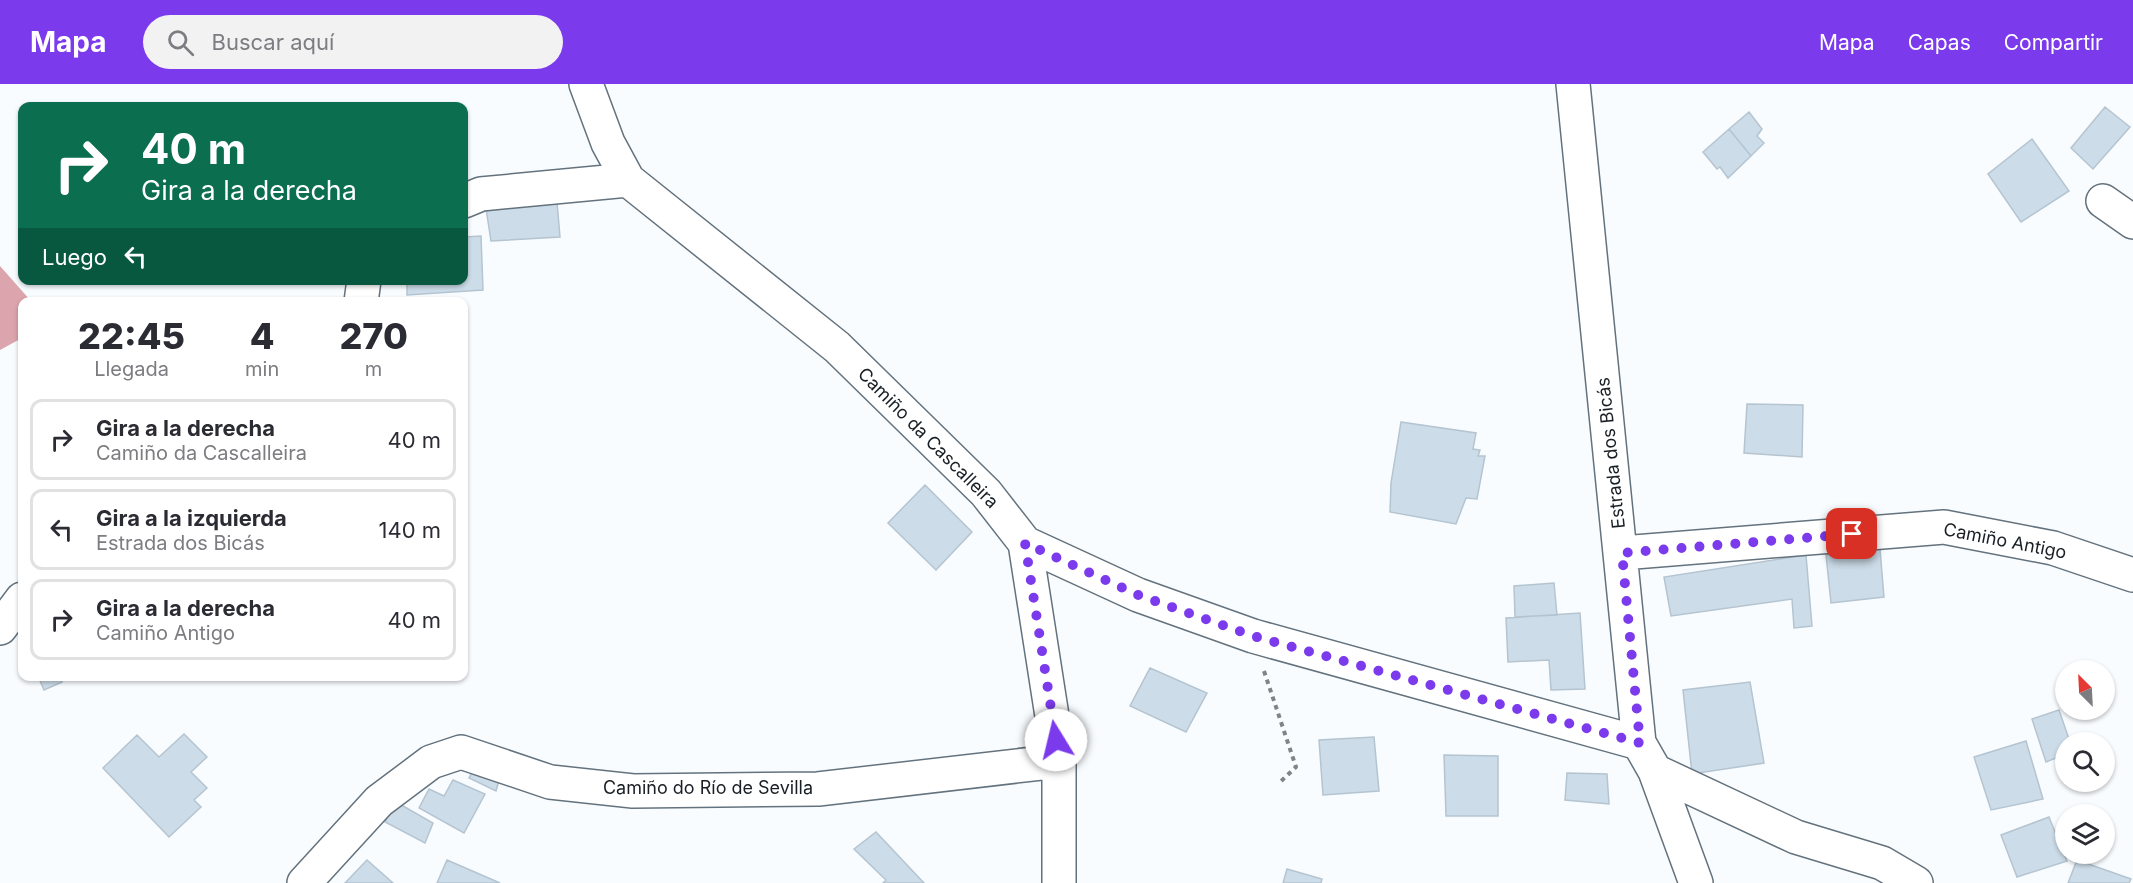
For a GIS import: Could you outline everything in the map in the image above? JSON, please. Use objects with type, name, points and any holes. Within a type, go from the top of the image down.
[{"type":"street","name":"Camiño da Cascalleira","points":[[586,84],[608,143],[628,180],[837,346],[986,493],[1025,543],[1138,595],[1253,636],[1640,743]]},
{"type":"street","name":"Estrada dos Bicás","points":[[1573,84],[1640,743],[1655,771],[1696,883]]},
{"type":"street","points":[[468,199],[482,194],[628,180]]},
{"type":"street","points":[[2103,201],[2133,222]]},
{"type":"street","name":"Camiño Antigo","points":[[1622,553],[1944,527],[2053,548],[2133,575]]},
{"type":"street","points":[[1025,543],[1059,762],[1059,883]]},
{"type":"street","points":[[0,628],[18,604]]},
{"type":"street","name":"Camiño do Río de Sevilla","points":[[304,883],[379,801],[431,762],[461,752],[550,782],[633,791],[818,789],[1059,762]]},
{"type":"street","points":[[1655,771],[1796,837],[1882,863],[1916,883]]},
{"type":"path","points":[[1253,636],[1296,767],[1278,784]]},
{"type":"shaded area","points":[[0,266],[27,297],[18,297],[18,340],[0,350]]},
{"type":"building","points":[[2105,107],[2130,127],[2093,169],[2071,148]]},
{"type":"building","points":[[1749,112],[1762,129],[1757,136],[1764,143],[1751,156],[1729,129]]},
{"type":"building","points":[[1729,129],[1751,156],[1728,178],[1720,167],[1717,169],[1703,152]]},
{"type":"building","points":[[2032,139],[2069,191],[2021,222],[1988,174]]},
{"type":"building","points":[[519,197],[527,206],[557,202],[560,237],[491,241],[485,202]]},
{"type":"building","points":[[481,236],[483,290],[407,295],[407,285],[468,285],[468,237]]},
{"type":"building","points":[[1747,404],[1803,405],[1802,457],[1744,453]]},
{"type":"building","points":[[1401,422],[1476,433],[1473,449],[1480,450],[1478,456],[1485,456],[1477,499],[1466,498],[1456,524],[1390,512],[1391,483]]},
{"type":"building","points":[[925,485],[972,532],[936,570],[888,523]]},
{"type":"building","points":[[1880,549],[1884,597],[1831,603],[1826,555]]},
{"type":"building","points":[[1806,555],[1812,626],[1794,628],[1792,599],[1671,616],[1664,577]]},
{"type":"building","points":[[1554,583],[1557,615],[1515,617],[1514,586]]},
{"type":"building","points":[[1580,613],[1585,689],[1551,690],[1549,660],[1508,662],[1506,618]]},
{"type":"building","points":[[1150,668],[1207,693],[1186,732],[1130,706]]},
{"type":"building","points":[[40,681],[62,681],[62,682],[44,690]]},
{"type":"building","points":[[1750,682],[1764,763],[1692,774],[1683,690]]},
{"type":"building","points":[[2055,711],[2055,720],[2062,720],[2067,732],[2055,732],[2055,758],[2046,762],[2032,719]]},
{"type":"building","points":[[184,734],[207,757],[191,772],[207,788],[194,800],[201,807],[169,837],[103,768],[137,735],[159,757]]},
{"type":"building","points":[[1374,737],[1379,791],[1323,795],[1319,740]]},
{"type":"building","points":[[2026,741],[2043,799],[1991,810],[1974,757]]},
{"type":"building","points":[[1444,755],[1498,756],[1498,816],[1446,816]]},
{"type":"building","points":[[476,764],[500,777],[496,791],[469,778]]},
{"type":"building","points":[[1567,773],[1607,774],[1609,804],[1565,800]]},
{"type":"building","points":[[453,780],[485,794],[464,833],[419,808],[429,789],[444,796]]},
{"type":"building","points":[[396,802],[433,823],[425,843],[385,822]]},
{"type":"building","points":[[2049,817],[2055,832],[2055,864],[2058,864],[2017,877],[2001,835]]},
{"type":"building","points":[[876,832],[924,883],[883,883],[886,880],[854,849]]},
{"type":"building","points":[[367,860],[393,883],[345,883]]},
{"type":"building","points":[[447,860],[500,883],[437,883]]},
{"type":"building","points":[[2075,864],[2088,864],[2131,879],[2129,883],[2068,883]]},
{"type":"building","points":[[1287,869],[1322,879],[1321,883],[1283,883]]},
{"type":"route","points":[[1056,740],[1025,543],[1138,595],[1253,636],[1640,743],[1622,553],[1852,534]]}]
